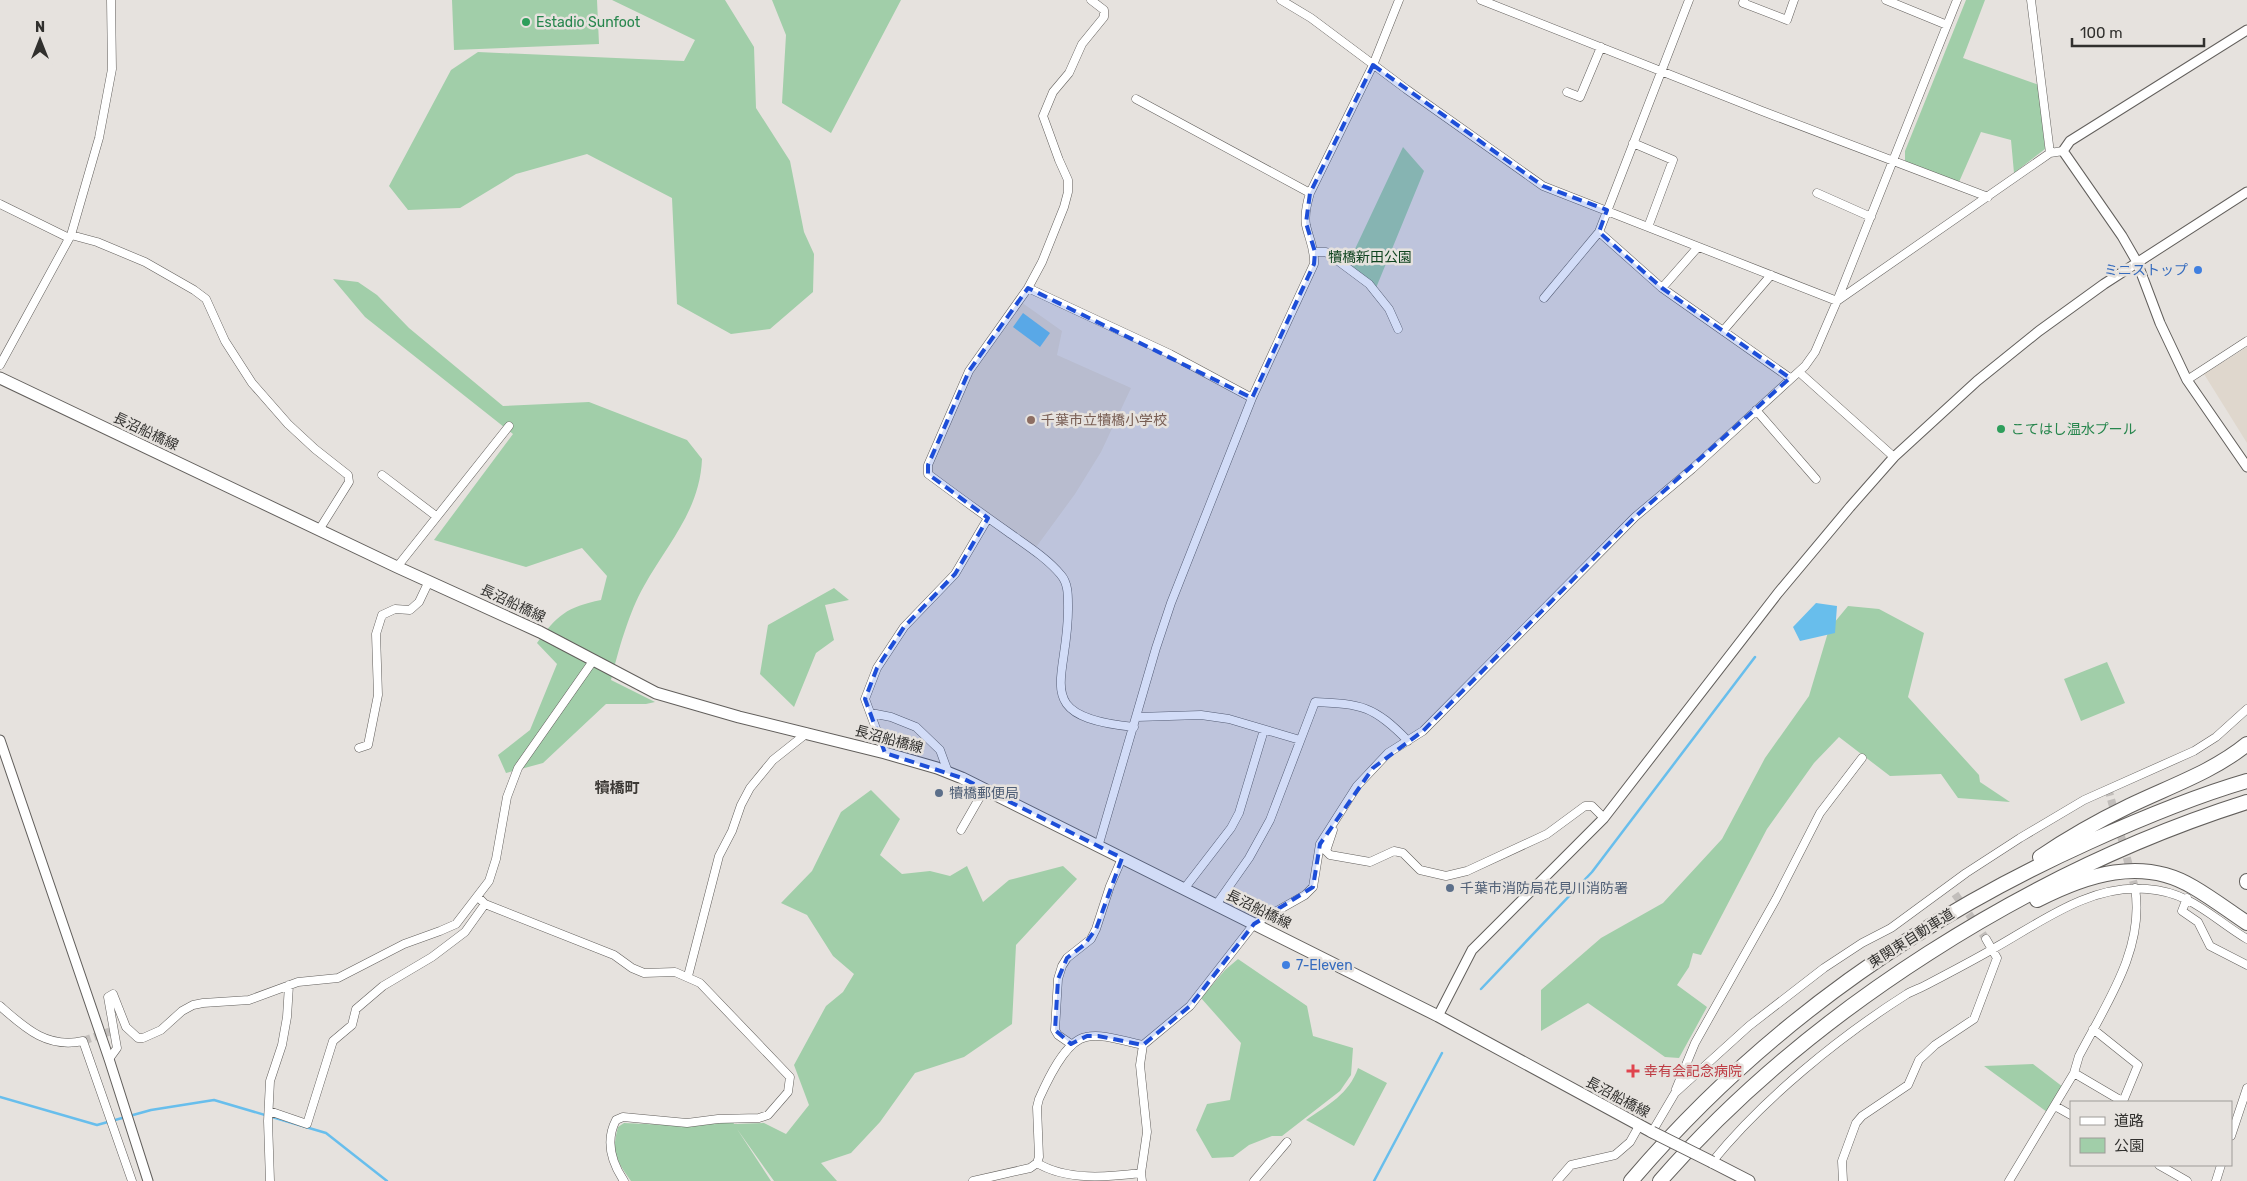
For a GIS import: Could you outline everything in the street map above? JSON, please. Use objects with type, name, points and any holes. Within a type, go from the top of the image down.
[{"type":"highway","points":[[1980,896],[2067,839],[2129,806],[2187,779],[2247,744]]},
{"type":"highway","name":"東関東自動車道","points":[[1631,1181],[1716,1089],[1798,1018],[1865,967],[1928,926],[1980,896],[2054,858],[2165,809],[2247,781]]},
{"type":"highway","name":"東関東自動車道","points":[[1660,1181],[1770,1071],[1878,988],[1980,922],[2056,880],[2171,828],[2247,802]]},
{"type":"highway","points":[[1878,988],[2044,897],[2077,882],[2117,871],[2145,871],[2172,877],[2192,886],[2247,923]]},
{"type":"highway","points":[[1622,1181],[1653,1155]]},
{"type":"highway","points":[[1665,1181],[1675,1164]]},
{"type":"main road","name":"長沼船橋線","points":[[0,378],[319,530],[540,632],[656,693],[885,753],[948,772],[1438,1016],[1639,1126],[1712,1162],[1737,1178],[1749,1181]]},
{"type":"street","points":[[0,365],[70,237],[99,138],[112,69],[111,0]]},
{"type":"street","points":[[1091,0],[1104,10],[1104,17],[1082,44],[1069,73],[1053,92],[1043,116],[1068,180],[1068,192],[1042,262],[1028,288],[969,371],[928,465],[928,474],[1031,548],[1062,576],[1068,591],[1060,681],[1064,702],[1073,712],[1087,719],[1134,727]]},
{"type":"street","points":[[1281,0],[1311,18],[1373,65],[1543,186],[1837,301]]},
{"type":"street","points":[[1098,847],[1171,603],[1252,398],[1314,264],[1315,252],[1306,224],[1306,207],[1310,193],[1373,65],[1399,0]]},
{"type":"street","points":[[1481,0],[1893,162],[1988,197]]},
{"type":"street","points":[[1544,298],[1599,232],[1689,0]]},
{"type":"street","points":[[1744,0],[1743,3],[1787,20],[1794,0]]},
{"type":"street","points":[[1886,0],[1947,25]]},
{"type":"street","points":[[1037,1163],[1046,1168],[1096,1178],[1141,1177],[1147,1132],[1140,1064],[1143,1045],[1190,1006],[1254,924],[1305,895],[1313,887],[1320,844],[1357,786],[1372,768],[1388,753],[1408,741],[1429,724],[1635,517],[1692,469],[1798,372],[1815,352],[1957,0]]},
{"type":"street","points":[[2031,0],[2050,152]]},
{"type":"street","points":[[1837,301],[2050,152],[2063,151],[2070,142],[2247,30]]},
{"type":"street","points":[[1567,92],[1580,97],[1600,47]]},
{"type":"street","points":[[1136,99],[1310,193]]},
{"type":"street","points":[[1633,143],[1674,160],[1648,227]]},
{"type":"street","points":[[2063,151],[2122,236],[2137,262],[2160,323],[2186,380],[2247,467]]},
{"type":"street","points":[[1438,1016],[1472,950],[1604,818],[1778,593],[1894,457],[1977,381],[2039,330],[2137,262],[2247,192]]},
{"type":"street","points":[[1817,193],[1871,217]]},
{"type":"street","points":[[0,204],[70,237],[97,242],[145,262],[194,290],[206,300],[226,340],[252,383],[288,424],[348,475],[349,482],[319,530]]},
{"type":"street","points":[[1599,232],[1662,288],[1790,378]]},
{"type":"street","points":[[1662,288],[1698,247]]},
{"type":"street","points":[[1315,252],[1326,252],[1369,284],[1389,309],[1398,329]]},
{"type":"street","points":[[1723,331],[1771,275]]},
{"type":"street","points":[[1028,288],[1170,354],[1252,398]]},
{"type":"street","points":[[2186,380],[2247,341]]},
{"type":"street","points":[[1798,372],[1894,457]]},
{"type":"street","points":[[1756,410],[1816,479]]},
{"type":"street","points":[[398,567],[436,516],[509,426]]},
{"type":"street","points":[[382,475],[436,516]]},
{"type":"street","points":[[885,753],[865,698],[877,668],[904,627],[955,574],[988,518]]},
{"type":"street","points":[[359,748],[368,745],[378,696],[376,634],[382,615],[395,609],[410,610],[419,602],[429,581]]},
{"type":"street","points":[[109,1059],[118,1048],[108,996],[113,994],[126,1027],[138,1038],[143,1038],[161,1030],[182,1011],[193,1005],[203,1002],[249,1000],[298,982],[338,978],[404,944],[456,924],[489,880],[496,859],[507,797],[518,768],[593,661]]},
{"type":"street","points":[[1216,905],[1249,858],[1270,820],[1315,702],[1350,704],[1363,707],[1388,722],[1408,741]]},
{"type":"street","points":[[1674,1093],[1749,1026],[1800,985],[1862,943],[1891,928],[1951,886],[1966,873],[2084,800],[2194,751],[2216,737],[2247,708]]},
{"type":"street","points":[[871,713],[891,717],[916,726],[940,750],[948,772]]},
{"type":"street","points":[[1137,717],[1201,715],[1229,720],[1300,740]]},
{"type":"street","points":[[1184,889],[1231,828],[1239,813],[1264,730]]},
{"type":"street","points":[[688,976],[719,856],[732,831],[740,805],[766,766],[807,733]]},
{"type":"street","points":[[0,740],[109,1059],[148,1181]]},
{"type":"street","points":[[1652,1132],[1674,1093],[1695,1043],[1776,899],[1820,813],[1862,758]]},
{"type":"street","points":[[960,830],[984,790]]},
{"type":"street","points":[[1336,819],[1326,851],[1330,855],[1370,862],[1394,851],[1403,853],[1420,870],[1446,876],[1467,870],[1547,834],[1585,806],[1592,806],[1604,818]]},
{"type":"street","points":[[1071,1044],[1058,1035],[1055,1030],[1058,979],[1067,958],[1084,946],[1096,929],[1110,886],[1122,858]]},
{"type":"street","points":[[1951,886],[1955,894]]},
{"type":"street","points":[[2009,1181],[2074,1073],[2079,1056],[2131,950],[2137,917],[2135,888]]},
{"type":"street","points":[[1712,1162],[1750,1121],[1817,1060],[1909,993],[1992,950],[2076,902],[2105,892],[2135,888],[2169,892],[2187,898],[2247,939]]},
{"type":"street","points":[[478,897],[485,904],[614,955],[632,968],[644,973],[675,972],[688,976],[706,988],[732,1018],[790,1077],[788,1092],[768,1115],[759,1118],[718,1119],[687,1123],[623,1116],[616,1120],[610,1147],[616,1168],[624,1181]]},
{"type":"street","points":[[2187,898],[2182,911],[2198,922],[2210,946],[2247,966]]},
{"type":"street","points":[[269,1111],[307,1124],[333,1041],[352,1025],[356,1010],[383,986],[432,957],[465,932],[485,904]]},
{"type":"street","points":[[1843,1181],[1842,1160],[1856,1123],[1862,1116],[1908,1085],[1919,1060],[1935,1045],[1974,1019],[1997,958],[1986,939]]},
{"type":"street","points":[[270,1181],[268,1121],[270,1081],[282,1045],[287,1017],[289,986]]},
{"type":"street","points":[[0,1006],[26,1029],[49,1040],[63,1044],[83,1041],[132,1181]]},
{"type":"street","points":[[117,1029],[126,1027]]},
{"type":"street","points":[[2074,1073],[2120,1100],[2124,1099],[2138,1065],[2093,1029]]},
{"type":"street","points":[[972,1181],[1030,1168],[1037,1163],[1039,1156],[1037,1107],[1039,1099],[1071,1044],[1087,1036],[1098,1036],[1143,1045]]},
{"type":"street","points":[[2232,1133],[2247,1088]]},
{"type":"street","points":[[2055,1106],[2070,1114]]},
{"type":"street","points":[[1557,1181],[1571,1165],[1615,1155],[1630,1142],[1639,1126]]},
{"type":"street","points":[[1254,1181],[1287,1142]]},
{"type":"street","points":[[2160,1166],[2187,1181]]},
{"type":"street","points":[[2216,1181],[2221,1166]]},
{"type":"highlighted area","points":[[1373,65],[1543,186],[1607,210],[1599,232],[1662,288],[1790,378],[1635,517],[1423,731],[1373,768],[1320,844],[1313,887],[1254,924],[1190,1006],[1143,1045],[1098,1036],[1087,1036],[1071,1044],[1055,1030],[1058,979],[1067,958],[1084,945],[1096,929],[1122,858],[962,778],[885,753],[865,699],[877,668],[904,627],[955,574],[988,518],[928,474],[928,465],[969,371],[1028,288],[1252,398],[1314,264],[1315,252],[1306,223],[1310,193]]},
{"type":"shaded area","name":"千葉市立犢橋小学校","points":[[1021,302],[1062,331],[1057,355],[1131,388],[1101,452],[1075,494],[1034,550],[927,475],[965,377]]},
{"type":"shaded area","points":[[2247,347],[2247,443],[2204,374]]},
{"type":"green space","name":"Estadio Sunfoot","points":[[452,0],[597,0],[599,44],[454,50]]},
{"type":"green space","points":[[612,0],[725,0],[754,47],[756,108],[790,161],[804,232],[814,254],[813,292],[770,329],[731,334],[677,304],[672,198],[587,154],[516,174],[460,208],[408,210],[389,186],[451,70],[478,52],[684,61],[695,40]]},
{"type":"green space","points":[[772,0],[901,0],[831,133],[782,103],[786,35]]},
{"type":"green space","points":[[1966,0],[1985,0],[1963,58],[2039,85],[2045,149],[2014,173],[2011,140],[1981,132],[1959,182],[1905,162],[1905,151]]},
{"type":"green space","name":"犢橋新田公園","points":[[1403,147],[1424,171],[1376,288],[1347,266]]},
{"type":"green space","points":[[333,279],[358,282],[377,295],[409,328],[503,406],[589,402],[687,440],[702,459],[700,477],[689,510],[639,596],[624,632],[611,680],[655,702],[646,704],[606,704],[543,763],[506,773],[498,755],[530,730],[557,664],[537,643],[557,619],[571,609],[601,600],[607,576],[582,548],[526,567],[434,540],[513,434],[365,317]]},
{"type":"green space","points":[[834,588],[849,600],[825,605],[834,640],[816,653],[794,707],[760,674],[768,625]]},
{"type":"green space","points":[[1848,606],[1879,609],[1924,633],[1908,697],[1979,775],[1980,782],[2010,802],[1958,798],[1941,774],[1890,776],[1839,737],[1814,763],[1767,829],[1701,955],[1693,953],[1689,967],[1677,985],[1707,1007],[1679,1058],[1665,1057],[1588,1003],[1541,1031],[1541,990],[1601,938],[1663,903],[1722,839],[1765,758],[1809,696],[1829,629]]},
{"type":"green space","points":[[2107,662],[2125,703],[2081,721],[2064,679]]},
{"type":"green space","points":[[871,790],[900,819],[880,855],[902,874],[930,871],[950,876],[967,866],[983,902],[1009,880],[1063,866],[1077,879],[1016,945],[1012,1024],[964,1057],[915,1073],[880,1122],[851,1153],[821,1163],[837,1181],[774,1181],[737,1129],[771,1181],[631,1181],[618,1162],[615,1150],[618,1127],[624,1123],[689,1126],[733,1122],[734,1124],[764,1123],[786,1134],[809,1105],[794,1065],[826,1006],[843,992],[854,974],[833,956],[807,915],[781,903],[812,871],[841,812]]},
{"type":"green space","points":[[1238,959],[1307,1006],[1313,1036],[1353,1048],[1351,1075],[1340,1091],[1282,1136],[1272,1136],[1249,1145],[1233,1157],[1212,1158],[1196,1130],[1207,1104],[1230,1100],[1241,1043],[1201,998],[1225,970]]},
{"type":"green space","points":[[2033,1064],[2063,1087],[2047,1112],[1984,1066]]},
{"type":"green space","points":[[1358,1068],[1387,1083],[1354,1146],[1306,1120],[1330,1104],[1343,1092]]},
{"type":"water","points":[[1023,313],[1050,333],[1040,347],[1013,327]]},
{"type":"water","points":[[1816,603],[1837,606],[1835,633],[1800,641],[1793,627]]},
{"type":"waterway","points":[[1481,989],[1592,872],[1755,657]]},
{"type":"waterway","points":[[1374,1181],[1442,1053]]},
{"type":"waterway","points":[[0,1097],[97,1125],[151,1110],[214,1100],[326,1133],[387,1181]]},
{"type":"tunnel","points":[[2108,788],[2135,888]]},
{"type":"tunnel","points":[[1955,894],[1986,939]]},
{"type":"tunnel","points":[[83,1041],[117,1029]]},
{"type":"place","name":"Estadio Sunfoot","points":[[526,22]]},
{"type":"place","name":"ミニストップ","points":[[2198,270]]},
{"type":"place","name":"千葉市立犢橋小学校","points":[[1031,420]]},
{"type":"place","name":"こてはし温水プール","points":[[2001,429]]},
{"type":"place","name":"犢橋郵便局","points":[[939,793]]},
{"type":"place","name":"千葉市消防局花見川消防署","points":[[1450,888]]},
{"type":"place","name":"7-Eleven","points":[[1286,965]]},
{"type":"place","name":"幸有会記念病院","points":[[1633,1071]]},
{"type":"district","name":"犢橋町","points":[[617,788]]}]
